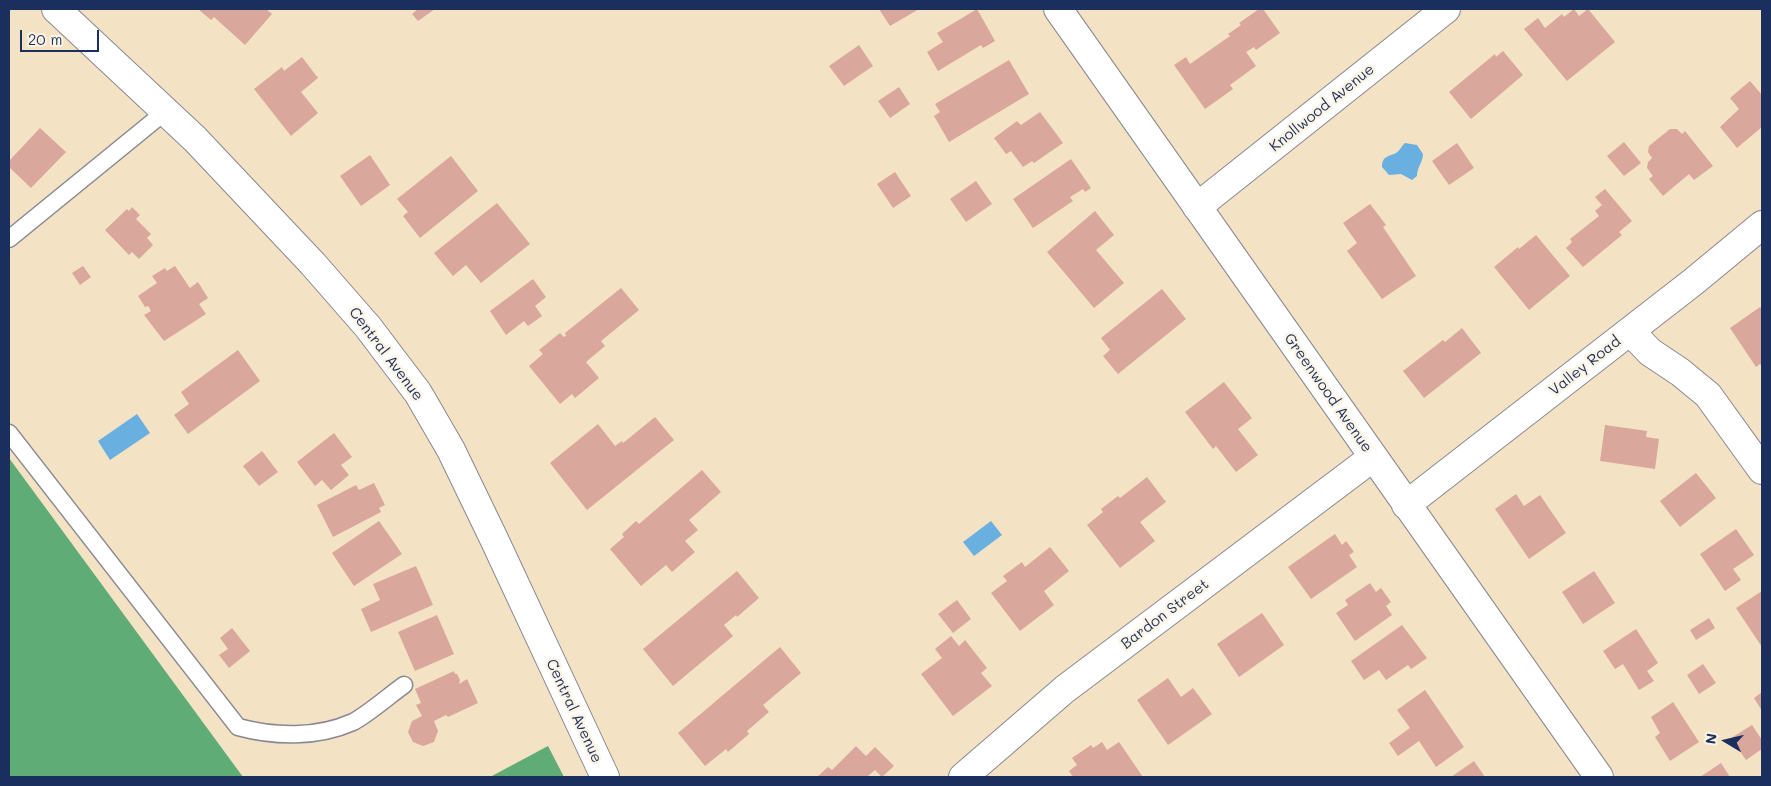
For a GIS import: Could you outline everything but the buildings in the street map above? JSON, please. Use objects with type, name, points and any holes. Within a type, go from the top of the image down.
[{"type":"street","name":"Central Avenue","points":[[56,9],[195,139],[313,264],[368,327],[418,393],[451,450],[605,777]]},
{"type":"street","name":"Greenwood Avenue","points":[[1058,9],[1372,458],[1599,777]]},
{"type":"street","name":"Knollwood Avenue","points":[[1197,207],[1446,9]]},
{"type":"street","name":"Valley Road","points":[[1406,505],[1630,331],[1762,225]]},
{"type":"street","points":[[1630,331],[1650,352],[1708,394],[1762,470]]},
{"type":"street","name":"Bardon Street","points":[[963,777],[1065,689],[1372,458]]},
{"type":"lane","points":[[9,240],[166,111]]},
{"type":"lane","points":[[9,433],[238,727],[255,732],[294,735],[338,727],[354,721],[404,686]]},
{"type":"green space","points":[[9,458],[243,777],[9,777]]},
{"type":"green space","points":[[548,746],[564,777],[490,777]]},
{"type":"water","points":[[1405,143],[1417,145],[1423,154],[1417,176],[1412,180],[1401,174],[1389,175],[1382,167],[1384,159],[1398,152]]},
{"type":"water","points":[[137,414],[150,433],[110,460],[98,441]]},
{"type":"water","points":[[991,521],[1002,535],[974,556],[963,542]]}]
